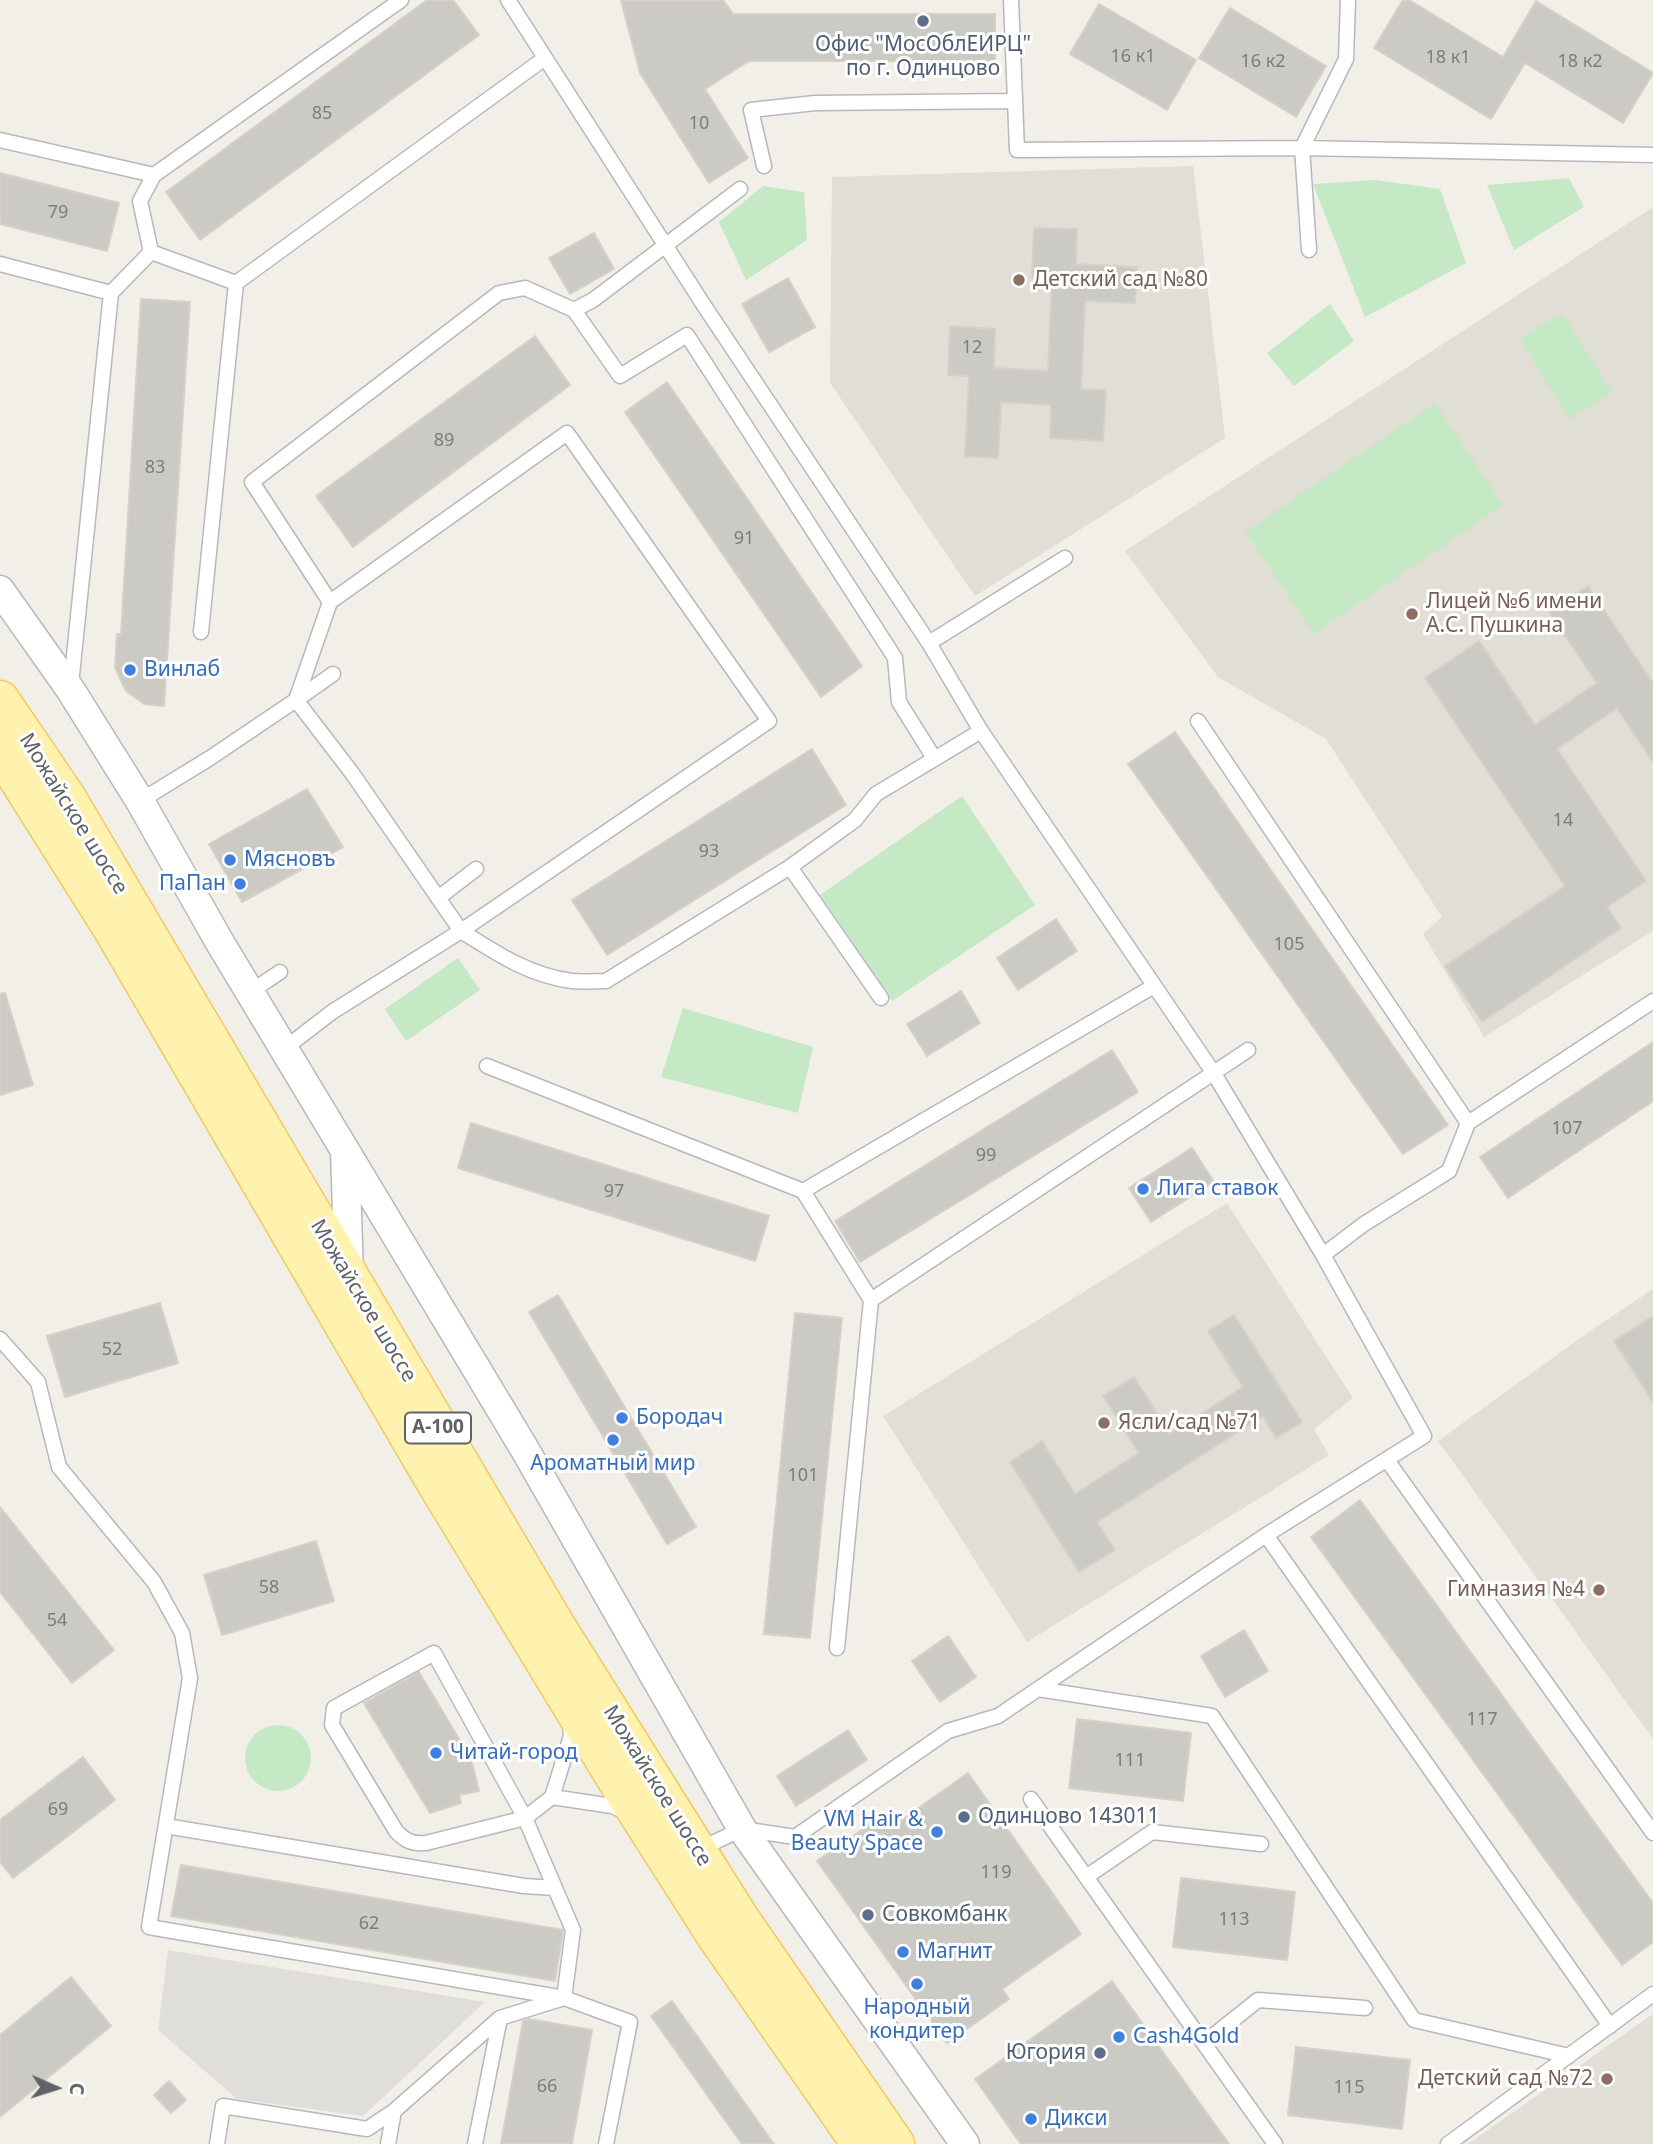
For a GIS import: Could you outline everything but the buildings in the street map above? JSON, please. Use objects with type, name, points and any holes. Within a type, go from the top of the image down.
[{"type":"main road","name":"Можайское шоссе","points":[[0,700],[66,797],[554,1623],[740,1919],[895,2144]]},
{"type":"main road","name":"Можайское шоссе","points":[[0,750],[111,926],[435,1480],[640,1818],[715,1934],[861,2144]]},
{"type":"street","points":[[0,590],[11,623],[70,689],[139,801],[250,992],[524,1447],[742,1829],[965,2144]]},
{"type":"street","points":[[345,1149],[349,1278]]},
{"type":"lane","points":[[151,252],[140,201],[154,175],[401,0]]},
{"type":"lane","points":[[508,0],[665,246],[929,643],[981,731],[1213,1072],[1323,1255],[1424,1436],[1266,1535],[998,1716],[948,1731],[795,1837],[742,1829],[697,1850]]},
{"type":"lane","points":[[1011,0],[1017,150],[1302,148],[1653,155]]},
{"type":"lane","points":[[1309,250],[1302,148],[1346,59],[1348,0]]},
{"type":"lane","points":[[201,632],[236,283],[545,58]]},
{"type":"lane","points":[[764,166],[751,110],[815,103],[1015,102]]},
{"type":"lane","points":[[0,141],[154,175]]},
{"type":"lane","points":[[574,310],[593,300],[740,189]]},
{"type":"lane","points":[[151,252],[236,283]]},
{"type":"lane","points":[[70,689],[111,293],[151,252]]},
{"type":"lane","points":[[0,264],[111,293]]},
{"type":"lane","points":[[330,602],[252,482],[499,293],[525,288],[574,310],[620,376],[687,335],[895,658],[900,702],[934,758]]},
{"type":"lane","points":[[284,1049],[332,1012],[461,931],[769,722],[567,433],[330,602],[296,700]]},
{"type":"lane","points":[[929,643],[1065,558]]},
{"type":"lane","points":[[139,801],[210,758],[333,674]]},
{"type":"lane","points":[[296,700],[352,773],[461,931],[514,963],[540,974],[572,981],[606,981],[790,867],[855,820],[876,794],[981,731]]},
{"type":"lane","points":[[1198,721],[1468,1124]]},
{"type":"lane","points":[[790,867],[881,998]]},
{"type":"lane","points":[[438,898],[476,869]]},
{"type":"lane","points":[[250,992],[280,972]]},
{"type":"lane","points":[[803,1191],[1154,986]]},
{"type":"lane","points":[[1323,1255],[1364,1224],[1450,1171],[1468,1124],[1653,1001]]},
{"type":"lane","points":[[871,1300],[1248,1050]]},
{"type":"lane","points":[[487,1066],[803,1191],[871,1300],[838,1648]]},
{"type":"lane","points":[[0,1339],[38,1382],[59,1467],[154,1582],[183,1633],[190,1678],[149,1927],[564,1998],[630,2022],[606,2144]]},
{"type":"lane","points":[[1387,1460],[1653,1833]]},
{"type":"lane","points":[[1266,1535],[1610,2026]]},
{"type":"lane","points":[[564,1998],[573,1930],[524,1818],[434,1653],[334,1708],[332,1725],[396,1831],[404,1839],[414,1843],[426,1843],[524,1818],[552,1797],[571,1736],[567,1698]]},
{"type":"lane","points":[[1038,1689],[1212,1716],[1414,2020],[1569,2056]]},
{"type":"lane","points":[[552,1797],[612,1806],[640,1818]]},
{"type":"lane","points":[[1031,1800],[1275,2144]]},
{"type":"lane","points":[[166,1826],[524,1886],[555,1888]]},
{"type":"lane","points":[[1086,1877],[1152,1832],[1261,1844]]},
{"type":"lane","points":[[1448,2144],[1653,1994]]},
{"type":"lane","points":[[217,2144],[223,2106],[367,2129],[394,2111],[500,2018],[564,1998]]},
{"type":"lane","points":[[1204,2043],[1258,2000],[1365,2008]]},
{"type":"lane","points":[[475,2144],[500,2018]]},
{"type":"lane","points":[[388,2144],[394,2111]]},
{"type":"shaded area","name":"Детский сад №80","points":[[1193,166],[1225,438],[975,596],[830,383],[832,177]]},
{"type":"shaded area","name":"Лицей №6 имени А.С. Пушкина","points":[[1653,207],[1653,931],[1484,1037],[1423,934],[1442,917],[1326,739],[1218,677],[1125,551]]},
{"type":"shaded area","name":"Ясли/сад №71","points":[[1227,1203],[1353,1398],[1314,1429],[1329,1455],[1027,1642],[883,1416]]},
{"type":"shaded area","name":"Гимназия №4","points":[[1653,1289],[1653,1739],[1438,1441]]},
{"type":"shaded area","points":[[168,1950],[485,2002],[363,2116],[237,2099],[158,2030]]},
{"type":"shaded area","name":"Детский сад №72","points":[[1653,2014],[1653,2144],[1468,2144]]},
{"type":"green space","points":[[1569,178],[1584,207],[1514,250],[1487,185]]},
{"type":"green space","points":[[1376,180],[1440,189],[1466,263],[1365,317],[1313,184]]},
{"type":"green space","points":[[763,186],[804,192],[807,240],[746,280],[719,222]]},
{"type":"green space","points":[[1330,304],[1354,341],[1294,386],[1267,353]]},
{"type":"green space","points":[[1562,313],[1612,392],[1569,419],[1520,339]]},
{"type":"green space","points":[[1435,403],[1503,505],[1314,634],[1245,532]]},
{"type":"green space","points":[[962,796],[1035,905],[892,1001],[820,895]]},
{"type":"green space","points":[[458,958],[480,990],[406,1041],[385,1009]]},
{"type":"green space","points":[[683,1008],[813,1047],[798,1113],[661,1077]]},
{"type":"green space","points":[[278,1725],[291,1728],[301,1735],[308,1745],[311,1758],[308,1771],[301,1781],[291,1788],[278,1791],[265,1788],[255,1781],[248,1771],[245,1758],[248,1745],[255,1735],[265,1728]]},
{"type":"place","name":"Офис \"МосОблЕИРЦ\" по г. Одинцово","points":[[923,21]]},
{"type":"place","name":"Детский сад №80","points":[[1019,280]]},
{"type":"place","name":"Лицей №6 имени А.С. Пушкина","points":[[1412,614]]},
{"type":"place","name":"Винлаб","points":[[130,670]]},
{"type":"place","name":"Мясновъ","points":[[230,860]]},
{"type":"place","name":"ПаПан","points":[[240,884]]},
{"type":"place","name":"Лига ставок","points":[[1143,1189]]},
{"type":"place","name":"Бородач","points":[[622,1418]]},
{"type":"place","name":"Ясли/сад №71","points":[[1104,1423]]},
{"type":"place","name":"Ароматный мир","points":[[613,1440]]},
{"type":"place","name":"Гимназия №4","points":[[1599,1590]]},
{"type":"place","name":"Читай-город","points":[[436,1753]]},
{"type":"place","name":"Одинцово 143011","points":[[964,1817]]},
{"type":"place","name":"VM Hair & Beauty Space","points":[[937,1832]]},
{"type":"place","name":"Совкомбанк","points":[[868,1915]]},
{"type":"place","name":"Магнит","points":[[903,1952]]},
{"type":"place","name":"Народный кондитер","points":[[917,1984]]},
{"type":"place","name":"Cash4Gold","points":[[1119,2037]]},
{"type":"place","name":"Югория","points":[[1100,2053]]},
{"type":"place","name":"Детский сад №72","points":[[1607,2079]]},
{"type":"place","name":"Дикси","points":[[1031,2119]]}]
